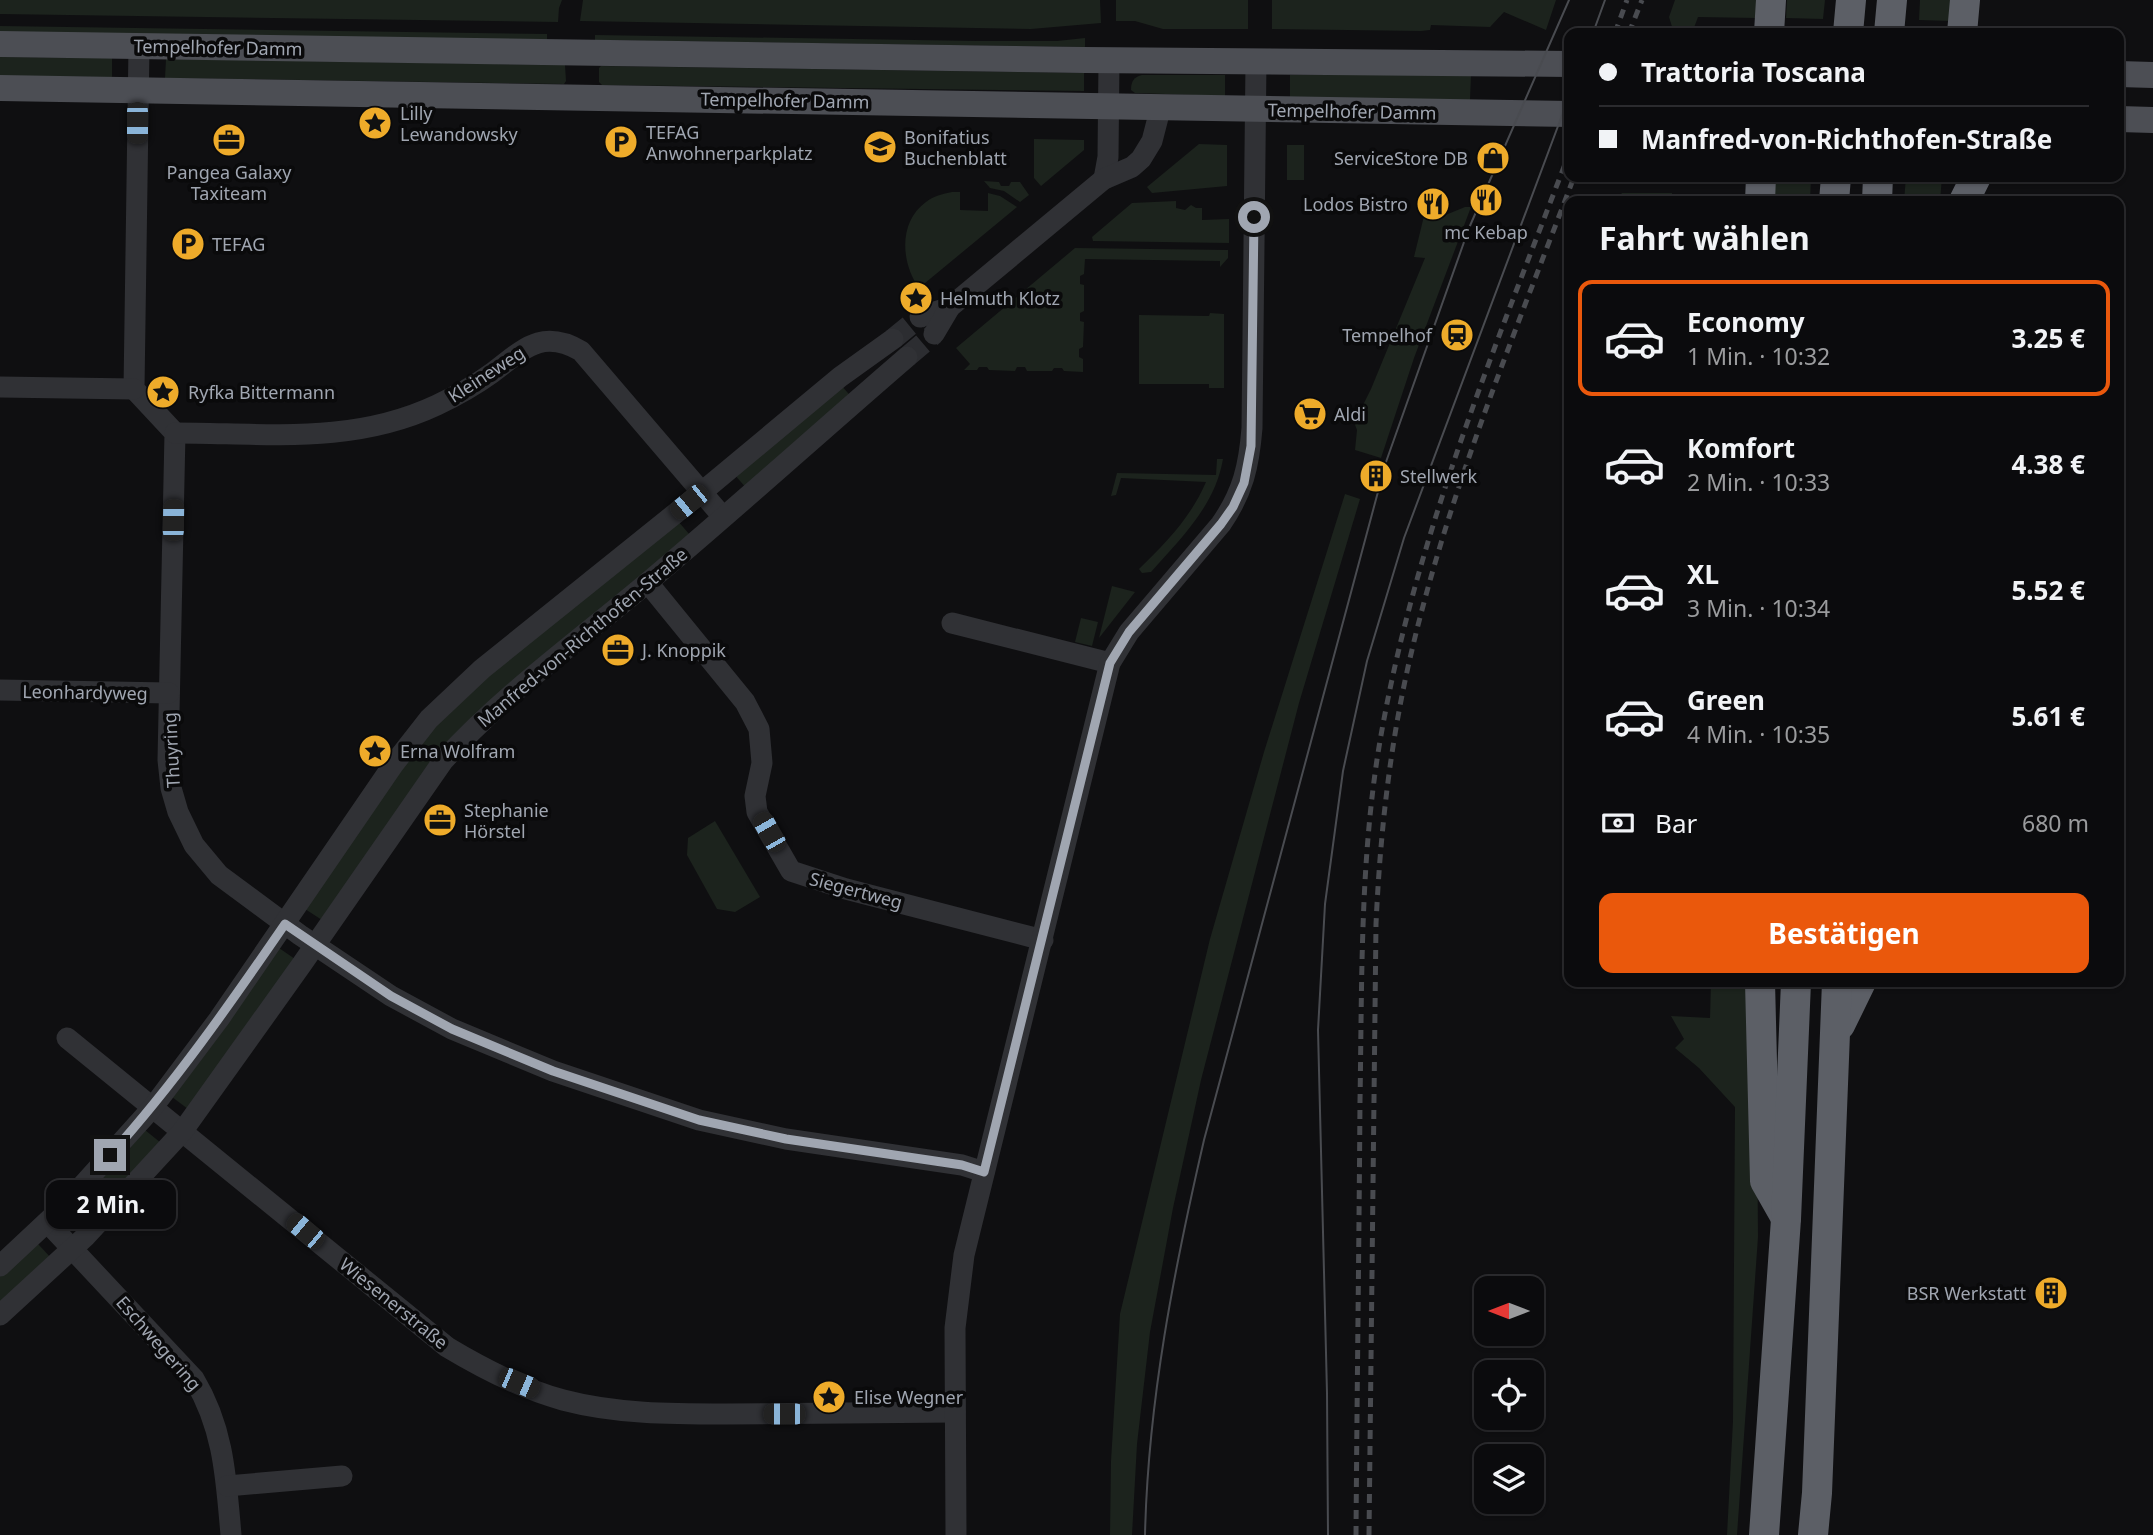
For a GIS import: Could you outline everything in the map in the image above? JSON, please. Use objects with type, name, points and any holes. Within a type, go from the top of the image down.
[{"type":"highway","points":[[1769,28],[1771,0]]},
{"type":"highway","points":[[1962,28],[1965,0]]},
{"type":"highway","points":[[1760,987],[1765,1181],[1786,1219]]},
{"type":"highway","points":[[1764,1535],[1786,1219],[1796,987]]},
{"type":"highway","points":[[1813,1535],[1837,987]]},
{"type":"highway","points":[[1835,1035],[1859,987]]},
{"type":"main road","name":"Tempelhofer Damm","points":[[0,44],[1564,64]]},
{"type":"main road","points":[[573,53],[576,97]]},
{"type":"main road","points":[[2124,74],[2153,75]]},
{"type":"main road","name":"Tempelhofer Damm","points":[[0,89],[1564,114]]},
{"type":"main road","points":[[2124,120],[2153,120]]},
{"type":"street","points":[[139,46],[134,389],[174,433]]},
{"type":"street","points":[[1104,178],[1108,157],[1109,60]]},
{"type":"street","points":[[956,1535],[955,1328],[964,1255],[1110,663],[1129,632],[1221,524],[1233,507],[1244,483],[1252,428],[1256,61]]},
{"type":"street","points":[[934,334],[950,307],[1104,178],[1132,167],[1141,159],[1152,141],[1161,106]]},
{"type":"street","points":[[920,317],[950,307]]},
{"type":"street","name":"Manfred-von-Richthofen-Straße","points":[[0,1266],[48,1223],[153,1107],[219,1019],[393,765],[429,719],[482,669],[840,377],[893,339]]},
{"type":"street","name":"Kleineweg","points":[[174,433],[327,434],[370,428],[433,407],[468,389],[530,345],[553,341],[567,343],[581,351],[723,517]]},
{"type":"street","name":"Manfred-von-Richthofen-Straße","points":[[0,1315],[72,1249],[182,1132],[443,761],[486,716],[648,583],[908,357]]},
{"type":"street","points":[[864,359],[881,380]]},
{"type":"street","points":[[0,387],[134,389]]},
{"type":"street","name":"Thuyring","points":[[174,433],[168,760],[178,812],[194,845],[219,875],[285,924],[391,996],[452,1029],[565,1075],[699,1120],[786,1139],[962,1165],[984,1172]]},
{"type":"street","name":"Siegertweg","points":[[648,583],[737,692],[754,720],[758,729],[762,763],[755,796],[758,812],[791,871],[846,889],[1043,940]]},
{"type":"street","points":[[952,623],[1110,663]]},
{"type":"street","name":"Leonhardyweg","points":[[0,690],[169,693]]},
{"type":"street","name":"Wiesenerstraße","points":[[67,1038],[447,1347],[497,1374],[540,1392],[585,1405],[624,1411],[771,1414],[955,1412]]},
{"type":"street","name":"Eschwegering","points":[[48,1223],[194,1379],[209,1404],[224,1462],[231,1535]]},
{"type":"street","points":[[227,1486],[342,1476]]},
{"type":"shaded area","points":[[0,0],[562,0],[558,22],[0,14]]},
{"type":"shaded area","points":[[583,0],[1100,0],[1101,23],[1031,29],[580,21]]},
{"type":"shaded area","points":[[1116,0],[1248,0],[1248,29],[1163,29],[1135,21],[1116,21]]},
{"type":"shaded area","points":[[1272,0],[1556,0],[1546,30],[1504,12],[1490,27],[1431,25],[1430,30],[1421,31],[1272,29]]},
{"type":"shaded area","points":[[1675,0],[1757,0],[1756,18],[1698,17],[1694,28],[1672,28],[1669,17]]},
{"type":"shaded area","points":[[1787,0],[1825,0],[1823,19],[1786,18]]},
{"type":"shaded area","points":[[1920,0],[1952,0],[1951,21],[1919,20]]},
{"type":"shaded area","points":[[0,26],[547,34],[547,40],[0,32]]},
{"type":"shaded area","points":[[595,35],[977,41],[1057,41],[1085,38],[1085,47],[595,40]]},
{"type":"shaded area","points":[[0,57],[112,58],[112,77],[0,76]]},
{"type":"shaded area","points":[[166,59],[565,65],[566,81],[564,84],[165,78]]},
{"type":"shaded area","points":[[601,66],[1084,73],[1084,91],[602,85],[599,82]]},
{"type":"shaded area","points":[[1142,75],[1225,75],[1225,96],[1135,93],[1131,90],[1132,82]]},
{"type":"shaded area","points":[[1290,75],[1471,75],[1470,100],[1290,98]]},
{"type":"shaded area","points":[[1034,139],[1084,140],[1084,150],[1041,186],[1034,178]]},
{"type":"shaded area","points":[[1199,144],[1227,145],[1227,186],[1152,193],[1147,187]]},
{"type":"shaded area","points":[[1287,145],[1304,145],[1304,180],[1287,180]]},
{"type":"shaded area","points":[[984,181],[999,182],[1001,186],[1020,182],[1029,195],[1020,202],[1004,191],[990,188]]},
{"type":"shaded area","points":[[1772,182],[1811,182],[1810,196],[1771,196]]},
{"type":"shaded area","points":[[1906,182],[1942,182],[1940,196],[1904,196]]},
{"type":"shaded area","points":[[952,192],[960,192],[960,210],[988,211],[988,193],[1000,196],[1017,207],[919,288],[906,255],[907,231],[917,210],[926,202]]},
{"type":"shaded area","points":[[1622,193],[1672,193],[1672,196],[1619,196]]},
{"type":"shaded area","points":[[1176,201],[1176,208],[1185,210],[1191,205],[1202,208],[1202,220],[1229,219],[1229,243],[1093,241],[1092,237],[1132,203]]},
{"type":"shaded area","points":[[1471,207],[1414,358],[1381,458],[1355,450],[1357,430],[1351,414],[1363,405],[1371,389],[1425,258],[1414,257],[1424,216],[1443,216]]},
{"type":"shaded area","points":[[1075,248],[1228,250],[1228,258],[1220,267],[1220,261],[1085,259],[1084,274],[1080,276],[1080,284],[1084,285],[1084,311],[1080,313],[1080,321],[1084,322],[1083,347],[1079,349],[1079,357],[1083,359],[1083,372],[1064,371],[1062,368],[1054,368],[1052,371],[1027,371],[1025,367],[1017,367],[1015,371],[989,370],[987,367],[964,370],[970,364],[956,348]]},
{"type":"shaded area","points":[[1210,313],[1224,314],[1224,388],[1209,388],[1209,384],[1139,384],[1139,315],[1209,316]]},
{"type":"shaded area","points":[[841,385],[854,400],[747,489],[734,474]]},
{"type":"shaded area","points":[[1217,459],[1223,459],[1219,476],[1205,506],[1185,534],[1151,572],[1142,573],[1139,569],[1177,529],[1206,482],[1121,478],[1116,495],[1111,496],[1117,473],[1216,475]]},
{"type":"shaded area","points":[[1345,494],[1360,499],[1299,703],[1201,1080],[1173,1208],[1150,1332],[1137,1444],[1132,1535],[1110,1535],[1111,1461],[1120,1314],[1210,939],[1264,752]]},
{"type":"shaded area","points":[[677,520],[690,535],[513,684],[322,920],[305,909],[416,749],[439,723],[488,677]]},
{"type":"shaded area","points":[[1112,586],[1135,592],[1099,638]]},
{"type":"shaded area","points":[[1081,618],[1098,622],[1092,646],[1075,642]]},
{"type":"shaded area","points":[[715,821],[760,897],[735,912],[717,909],[687,855],[688,838]]},
{"type":"shaded area","points":[[279,948],[295,959],[188,1109],[172,1097]]},
{"type":"shaded area","points":[[1711,987],[1756,987],[1758,1237],[1737,1535],[1727,1535],[1733,1421],[1735,1107],[1699,1068],[1675,1048],[1684,1039],[1671,1016],[1710,1018]]},
{"type":"shaded area","points":[[145,1130],[161,1143],[84,1228],[69,1213]]},
{"type":"shaded area","points":[[38,1244],[52,1259],[0,1303],[0,1276]]},
{"type":"tunnel","points":[[893,339],[920,317]]},
{"type":"tunnel","points":[[907,357],[934,334]]},
{"type":"tram line","points":[[1145,1535],[1151,1435],[1164,1336],[1204,1140],[1386,462],[1469,228],[1569,0]]},
{"type":"tram line","points":[[1595,28],[1605,0]]},
{"type":"tram line","points":[[1328,1535],[1318,1030],[1325,904],[1343,771],[1367,661],[1404,538],[1564,110]]},
{"type":"railway","points":[[1617,28],[1627,0]]},
{"type":"railway","points":[[1631,28],[1642,0]]},
{"type":"railway","points":[[1356,1535],[1363,927],[1368,840],[1378,753],[1393,675],[1434,523],[1485,373],[1564,167]]},
{"type":"railway","points":[[1567,196],[1572,182]]},
{"type":"railway","points":[[1369,1535],[1376,924],[1391,763],[1408,667],[1441,542],[1482,419],[1564,203]]},
{"type":"place","name":"Lilly Lewandowsky","points":[[375,123]]},
{"type":"place","name":"Pangea Galaxy Taxiteam","points":[[229,140]]},
{"type":"place","name":"TEFAG Anwohnerparkplatz","points":[[621,142]]},
{"type":"place","name":"Bonifatius Buchenblatt","points":[[880,147]]},
{"type":"place","name":"ServiceStore DB","points":[[1493,158]]},
{"type":"place","name":"mc Kebap","points":[[1486,200]]},
{"type":"place","name":"Lodos Bistro","points":[[1433,204]]},
{"type":"place","name":"TEFAG","points":[[188,244]]},
{"type":"place","name":"Helmuth Klotz","points":[[916,298]]},
{"type":"place","name":"Tempelhof","points":[[1457,335]]},
{"type":"place","name":"Ryfka Bittermann","points":[[163,392]]},
{"type":"place","name":"Aldi","points":[[1310,414]]},
{"type":"place","name":"Stellwerk","points":[[1376,476]]},
{"type":"place","name":"J. Knoppik","points":[[618,650]]},
{"type":"place","name":"Erna Wolfram","points":[[375,751]]},
{"type":"place","name":"Stephanie Hörstel","points":[[440,820]]},
{"type":"place","name":"BSR Werkstatt","points":[[2051,1293]]},
{"type":"place","name":"Elise Wegner","points":[[829,1397]]},
{"type":"route","points":[[110,1155],[153,1107],[285,924],[391,996],[452,1029],[553,1071],[699,1120],[786,1139],[962,1165],[984,1172],[1110,663],[1129,632],[1221,524],[1233,507],[1244,483],[1252,428],[1254,217]]}]
